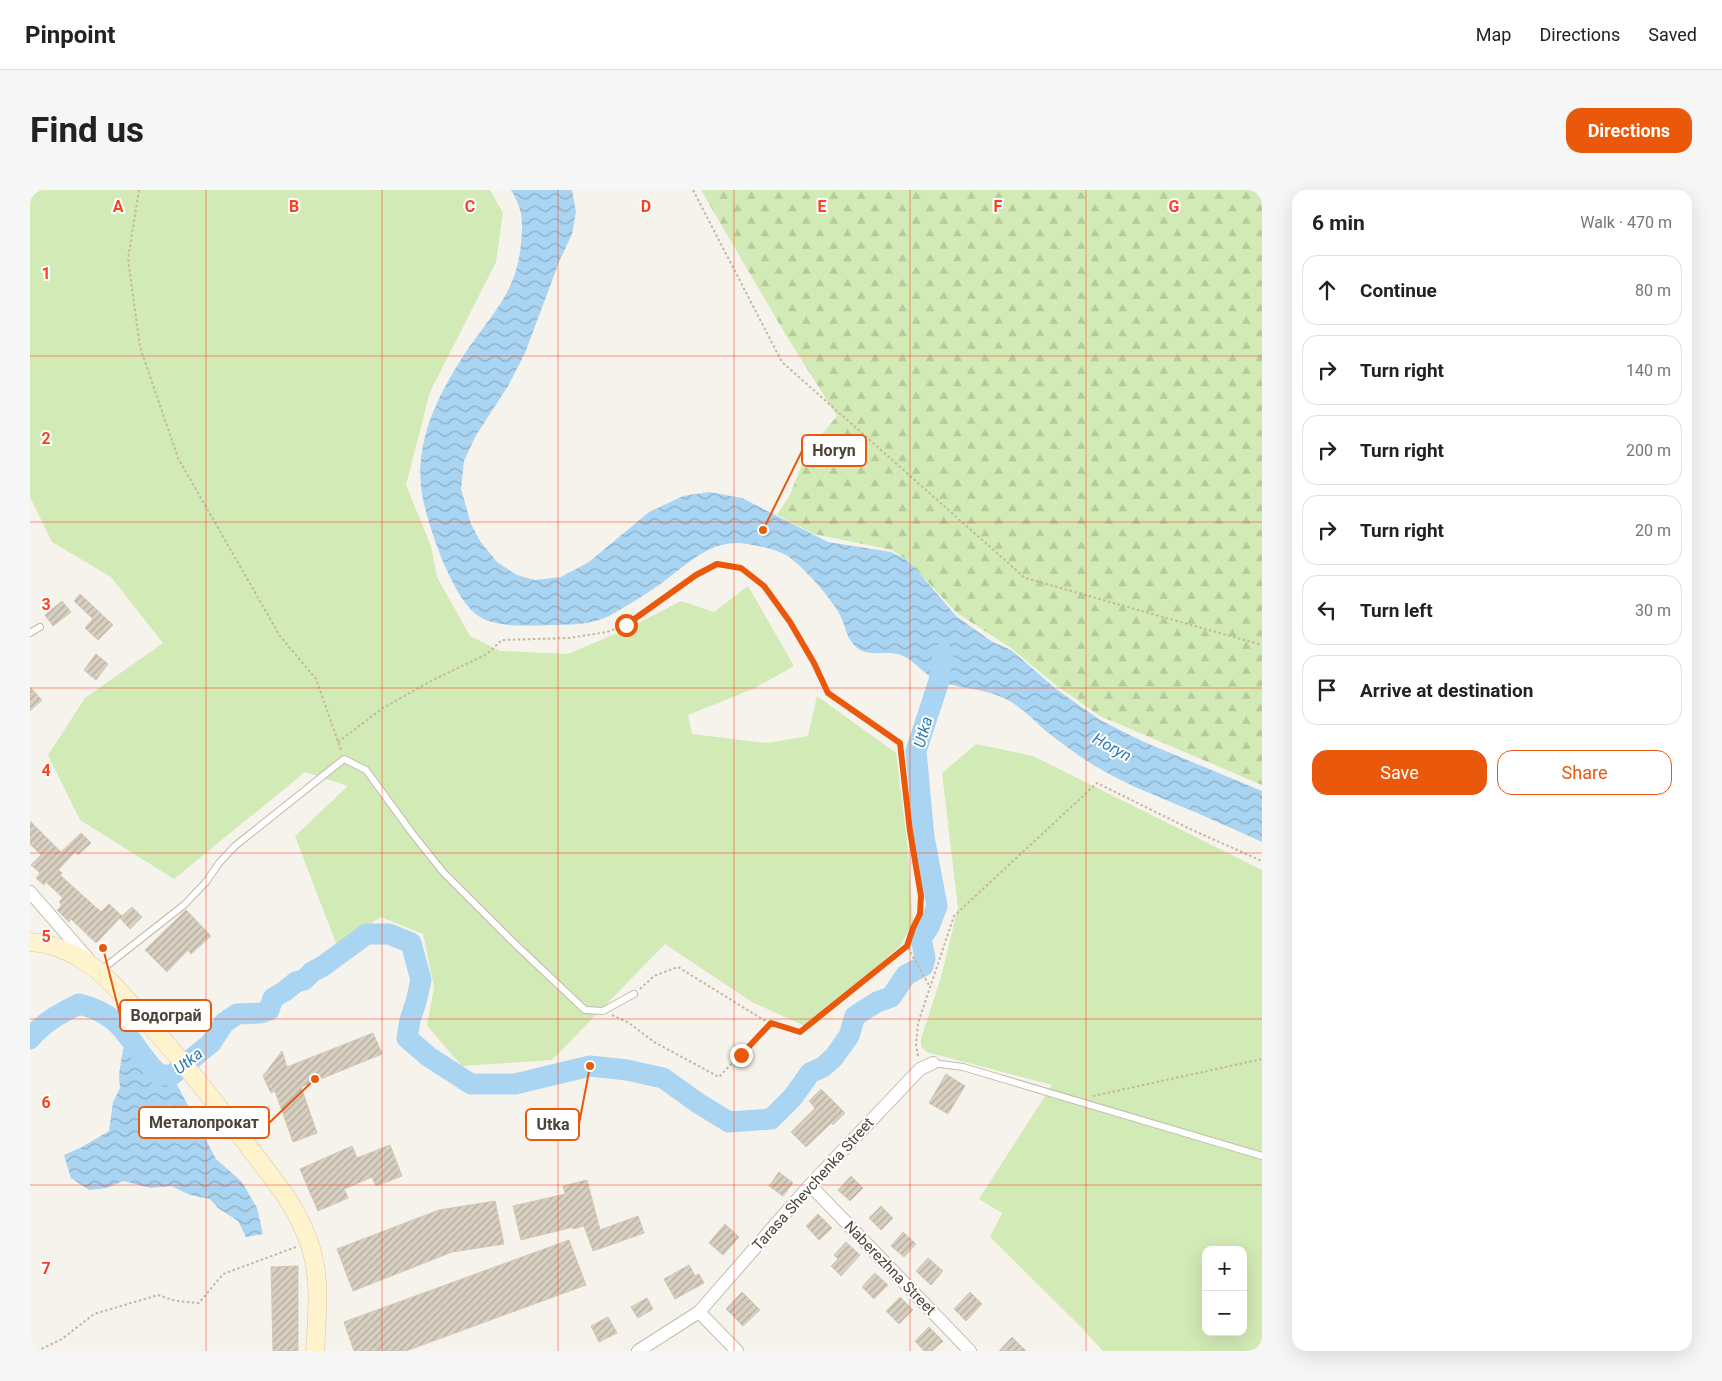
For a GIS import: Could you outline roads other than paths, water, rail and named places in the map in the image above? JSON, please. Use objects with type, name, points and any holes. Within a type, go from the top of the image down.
[{"type":"main road","points":[[30,942],[47,944],[66,950],[84,960],[99,972],[175,1052],[209,1093],[285,1195],[298,1214],[316,1262],[319,1290],[315,1351]]},
{"type":"street","points":[[30,892],[99,972]]},
{"type":"street","name":"Tarasa Shevchenka Street","points":[[638,1351],[699,1312],[810,1185],[920,1069],[933,1063]]},
{"type":"street","name":"Naberezhna Street","points":[[810,1185],[970,1351]]},
{"type":"street","points":[[699,1312],[737,1351]]},
{"type":"lane","points":[[30,632],[40,627]]},
{"type":"lane","points":[[99,972],[134,946],[184,904],[206,882],[219,864],[236,846],[344,759],[366,770],[412,833],[444,872],[514,943],[585,1010],[603,1011],[634,994]]},
{"type":"lane","points":[[933,1063],[963,1067],[1262,1156]]},
{"type":"water","points":[[511,190],[572,190],[576,212],[572,234],[559,262],[525,353],[508,386],[475,437],[464,461],[461,489],[471,524],[480,541],[497,562],[517,575],[535,580],[561,577],[589,562],[649,512],[683,496],[709,492],[742,498],[828,542],[891,552],[905,559],[915,568],[956,616],[991,641],[1011,650],[1056,689],[1100,720],[1144,742],[1262,791],[1262,842],[1112,776],[1068,748],[1021,709],[1004,698],[988,692],[937,680],[908,658],[897,654],[862,651],[849,638],[837,610],[817,584],[793,560],[772,549],[734,543],[712,549],[701,554],[662,583],[609,616],[587,623],[532,626],[494,623],[480,617],[470,609],[451,579],[435,542],[422,494],[421,457],[429,423],[452,374],[500,305],[514,277],[521,243],[522,221],[518,203]]},
{"type":"water","points":[[144,1043],[172,1075],[216,1159],[242,1182],[257,1208],[263,1234],[246,1237],[238,1221],[218,1208],[210,1199],[190,1195],[171,1186],[151,1188],[123,1181],[107,1188],[89,1190],[71,1178],[64,1155],[109,1131],[113,1102],[120,1088],[119,1074],[123,1049]]},
{"type":"waterway","name":"Utka","points":[[30,1039],[46,1023],[79,1004],[95,1009],[117,1024],[159,1075],[172,1075],[211,1043],[224,1023],[237,1014],[261,1013],[269,1010],[273,998],[296,982],[304,980],[312,972],[367,934],[389,934],[411,943],[421,980],[407,1038],[429,1057],[471,1084],[515,1084],[590,1066],[627,1070],[663,1078],[729,1122],[771,1119],[793,1097],[810,1073],[823,1067],[834,1057],[849,1036],[855,1016],[877,1002],[891,997],[906,975],[923,966],[925,958],[921,938],[929,927],[937,906],[924,837],[916,751],[939,681],[943,654]]},
{"type":"place","name":"Horyn","points":[[763,530]]},
{"type":"place","name":"Водограй","points":[[103,948]]},
{"type":"place","name":"Utka","points":[[590,1066]]},
{"type":"place","name":"Металопрокат","points":[[315,1079]]}]
